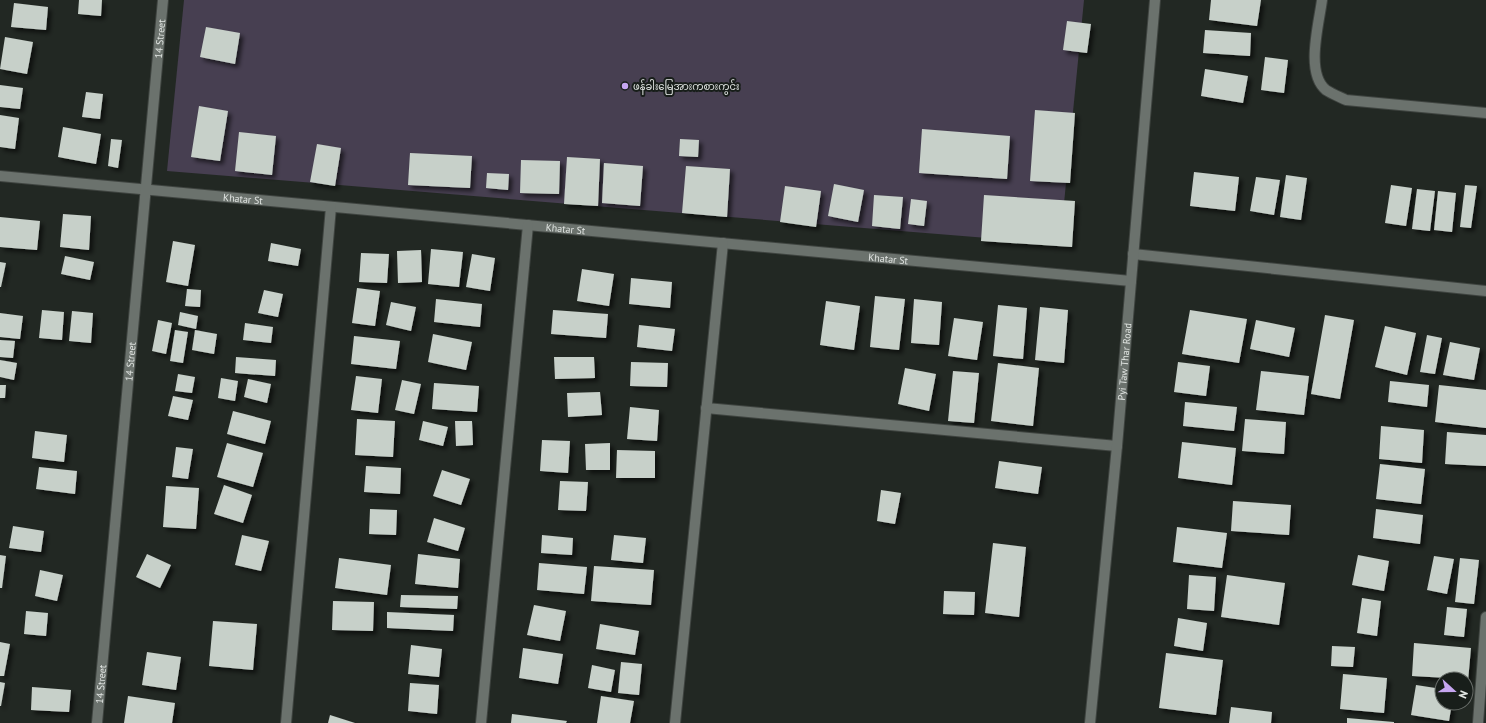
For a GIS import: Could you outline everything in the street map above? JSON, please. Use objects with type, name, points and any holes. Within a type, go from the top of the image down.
[{"type":"street","name":"14 Street","points":[[97,723],[147,190],[163,0]]},
{"type":"street","name":"Pyi Taw Thar Road","points":[[1090,723],[1117,446],[1156,0]]},
{"type":"street","points":[[1322,0],[1314,57],[1316,76],[1326,90],[1346,100],[1486,113]]},
{"type":"street","name":"Khatar St","points":[[0,176],[1131,281]]},
{"type":"street","points":[[286,723],[331,207]]},
{"type":"street","points":[[481,723],[528,225]]},
{"type":"street","points":[[675,723],[723,243]]},
{"type":"street","points":[[1133,254],[1486,291]]},
{"type":"street","points":[[706,408],[1117,446]]},
{"type":"street","points":[[1478,723],[1486,617]]},
{"type":"shaded area","name":"ဖန်ခါးမြေအားကစားကွင်း","points":[[184,0],[1084,0],[1060,244],[167,171]]},
{"type":"building","points":[[79,0],[102,0],[101,16],[78,14]]},
{"type":"building","points":[[1211,0],[1261,0],[1257,26],[1209,20]]},
{"type":"building","points":[[14,3],[48,7],[46,30],[11,27]]},
{"type":"building","points":[[1067,21],[1091,24],[1087,53],[1063,50]]},
{"type":"building","points":[[206,27],[240,33],[235,64],[200,57]]},
{"type":"building","points":[[1205,30],[1251,33],[1250,56],[1203,53]]},
{"type":"building","points":[[5,37],[33,42],[27,74],[0,69]]},
{"type":"building","points":[[1265,57],[1288,60],[1284,93],[1261,90]]},
{"type":"building","points":[[1205,69],[1248,76],[1243,103],[1201,96]]},
{"type":"building","points":[[0,85],[23,88],[20,109],[0,107]]},
{"type":"building","points":[[86,92],[103,94],[100,119],[82,117]]},
{"type":"building","points":[[199,106],[228,111],[220,161],[191,157]]},
{"type":"building","points":[[1035,110],[1075,113],[1070,183],[1030,181]]},
{"type":"building","points":[[0,115],[19,118],[15,149],[0,147]]},
{"type":"building","points":[[63,127],[101,134],[96,164],[58,157]]},
{"type":"building","points":[[922,129],[1010,136],[1007,179],[919,173]]},
{"type":"building","points":[[239,132],[276,136],[272,175],[235,171]]},
{"type":"building","points":[[111,139],[122,140],[118,168],[108,166]]},
{"type":"building","points":[[680,139],[699,140],[698,157],[679,156]]},
{"type":"building","points":[[317,144],[341,148],[335,186],[310,182]]},
{"type":"building","points":[[410,153],[472,156],[470,188],[408,185]]},
{"type":"building","points":[[567,157],[600,159],[598,206],[564,204]]},
{"type":"building","points":[[521,160],[560,161],[559,194],[520,193]]},
{"type":"building","points":[[604,163],[643,166],[640,206],[602,203]]},
{"type":"building","points":[[686,166],[730,169],[727,217],[682,213]]},
{"type":"building","points":[[1194,172],[1239,177],[1235,211],[1190,206]]},
{"type":"building","points":[[487,173],[509,174],[508,190],[486,188]]},
{"type":"building","points":[[1286,175],[1307,178],[1301,220],[1280,217]]},
{"type":"building","points":[[1256,177],[1280,180],[1274,215],[1250,211]]},
{"type":"building","points":[[834,184],[864,190],[858,222],[828,216]]},
{"type":"building","points":[[1391,185],[1412,188],[1406,226],[1385,223]]},
{"type":"building","points":[[1465,185],[1477,186],[1471,228],[1460,227]]},
{"type":"building","points":[[785,186],[821,191],[816,227],[780,222]]},
{"type":"building","points":[[1417,189],[1435,191],[1430,231],[1412,229]]},
{"type":"building","points":[[1438,191],[1456,193],[1452,232],[1434,230]]},
{"type":"building","points":[[874,195],[903,197],[900,229],[872,226]]},
{"type":"building","points":[[984,195],[1075,201],[1072,247],[981,241]]},
{"type":"building","points":[[911,199],[927,201],[924,226],[908,224]]},
{"type":"building","points":[[63,214],[91,216],[89,250],[60,247]]},
{"type":"building","points":[[0,217],[40,221],[37,250],[0,247]]},
{"type":"building","points":[[173,241],[195,245],[188,286],[166,282]]},
{"type":"building","points":[[271,243],[301,249],[298,266],[268,261]]},
{"type":"building","points":[[431,249],[463,252],[459,287],[428,284]]},
{"type":"building","points":[[421,250],[422,282],[398,283],[397,251]]},
{"type":"building","points":[[361,253],[389,254],[387,283],[359,282]]},
{"type":"building","points":[[472,254],[495,258],[490,291],[466,287]]},
{"type":"building","points":[[65,256],[94,262],[90,280],[61,274]]},
{"type":"building","points":[[0,262],[6,263],[1,287],[0,287]]},
{"type":"building","points":[[582,269],[614,274],[609,306],[577,301]]},
{"type":"building","points":[[631,278],[672,282],[670,308],[629,304]]},
{"type":"building","points":[[357,288],[380,291],[375,326],[352,323]]},
{"type":"building","points":[[187,289],[201,290],[200,307],[185,306]]},
{"type":"building","points":[[264,290],[283,294],[278,317],[258,313]]},
{"type":"building","points":[[875,296],[905,299],[899,350],[870,347]]},
{"type":"building","points":[[436,299],[482,304],[480,327],[434,322]]},
{"type":"building","points":[[914,299],[942,302],[939,345],[911,343]]},
{"type":"building","points":[[826,301],[860,306],[854,350],[820,345]]},
{"type":"building","points":[[391,302],[416,307],[411,331],[386,325]]},
{"type":"building","points":[[998,305],[1027,308],[1023,359],[993,356]]},
{"type":"building","points":[[1040,307],[1068,310],[1064,363],[1035,360]]},
{"type":"building","points":[[42,310],[64,312],[62,340],[39,338]]},
{"type":"building","points":[[553,310],[608,314],[606,338],[551,334]]},
{"type":"building","points":[[1190,310],[1247,319],[1239,363],[1182,354]]},
{"type":"building","points":[[72,311],[93,313],[91,343],[69,341]]},
{"type":"building","points":[[180,312],[198,316],[196,329],[178,325]]},
{"type":"building","points":[[0,313],[23,316],[20,339],[0,337]]},
{"type":"building","points":[[1325,315],[1354,320],[1340,399],[1311,394]]},
{"type":"building","points":[[954,318],[983,322],[977,360],[948,356]]},
{"type":"building","points":[[158,320],[172,323],[166,354],[152,351]]},
{"type":"building","points":[[1256,320],[1295,328],[1289,357],[1250,349]]},
{"type":"building","points":[[245,323],[273,327],[271,343],[243,340]]},
{"type":"building","points":[[639,325],[675,329],[672,351],[637,347]]},
{"type":"building","points":[[1385,326],[1416,333],[1407,375],[1375,367]]},
{"type":"building","points":[[175,330],[188,332],[183,363],[170,361]]},
{"type":"building","points":[[195,330],[217,334],[214,354],[192,350]]},
{"type":"building","points":[[433,334],[472,342],[466,370],[428,362]]},
{"type":"building","points":[[1427,335],[1442,338],[1435,374],[1420,372]]},
{"type":"building","points":[[354,336],[400,341],[396,369],[351,364]]},
{"type":"building","points":[[0,340],[15,341],[13,358],[0,357]]},
{"type":"building","points":[[1450,342],[1480,348],[1474,380],[1443,375]]},
{"type":"building","points":[[236,357],[276,360],[275,376],[235,373]]},
{"type":"building","points":[[554,357],[594,357],[595,378],[555,379]]},
{"type":"building","points":[[0,360],[17,363],[14,380],[0,377]]},
{"type":"building","points":[[631,362],[668,363],[667,387],[630,386]]},
{"type":"building","points":[[1178,362],[1210,366],[1206,396],[1174,392]]},
{"type":"building","points":[[998,363],[1039,368],[1033,426],[991,421]]},
{"type":"building","points":[[905,368],[936,374],[929,411],[898,404]]},
{"type":"building","points":[[953,371],[979,373],[974,423],[948,421]]},
{"type":"building","points":[[1261,371],[1309,376],[1304,415],[1256,410]]},
{"type":"building","points":[[178,374],[195,377],[192,393],[175,391]]},
{"type":"building","points":[[356,376],[382,379],[378,413],[351,410]]},
{"type":"building","points":[[221,378],[238,381],[235,401],[218,398]]},
{"type":"building","points":[[248,379],[271,384],[267,403],[244,397]]},
{"type":"building","points":[[402,380],[421,384],[414,414],[395,410]]},
{"type":"building","points":[[1390,381],[1429,385],[1427,407],[1388,402]]},
{"type":"building","points":[[434,383],[479,386],[477,412],[432,409]]},
{"type":"building","points":[[0,385],[6,385],[5,398],[0,398]]},
{"type":"building","points":[[1439,385],[1486,390],[1486,428],[1435,422]]},
{"type":"building","points":[[600,392],[602,415],[568,417],[567,393]]},
{"type":"building","points":[[173,396],[193,400],[188,420],[168,416]]},
{"type":"building","points":[[1185,402],[1237,407],[1234,431],[1183,426]]},
{"type":"building","points":[[630,407],[659,410],[657,441],[627,439]]},
{"type":"building","points":[[233,411],[271,421],[265,444],[227,434]]},
{"type":"building","points":[[357,419],[395,421],[393,457],[355,455]]},
{"type":"building","points":[[1245,419],[1286,422],[1284,454],[1242,451]]},
{"type":"building","points":[[423,421],[448,427],[443,446],[419,440]]},
{"type":"building","points":[[455,421],[472,421],[473,445],[456,446]]},
{"type":"building","points":[[1381,426],[1424,430],[1422,463],[1379,459]]},
{"type":"building","points":[[35,431],[67,435],[64,462],[32,458]]},
{"type":"building","points":[[1447,432],[1486,435],[1486,466],[1445,464]]},
{"type":"building","points":[[542,440],[570,441],[568,473],[540,471]]},
{"type":"building","points":[[1182,442],[1236,448],[1232,485],[1178,478]]},
{"type":"building","points":[[227,443],[263,453],[253,487],[217,477]]},
{"type":"building","points":[[610,443],[610,470],[586,470],[585,444]]},
{"type":"building","points":[[176,447],[193,449],[188,479],[172,477]]},
{"type":"building","points":[[617,450],[655,451],[655,478],[616,478]]},
{"type":"building","points":[[999,461],[1042,467],[1038,494],[995,488]]},
{"type":"building","points":[[1380,464],[1425,469],[1421,504],[1376,499]]},
{"type":"building","points":[[366,466],[401,468],[400,494],[364,492]]},
{"type":"building","points":[[39,467],[77,471],[75,494],[36,489]]},
{"type":"building","points":[[442,470],[470,479],[461,505],[433,496]]},
{"type":"building","points":[[560,481],[588,482],[586,511],[558,510]]},
{"type":"building","points":[[224,485],[252,495],[243,523],[214,514]]},
{"type":"building","points":[[166,486],[199,488],[196,529],[163,527]]},
{"type":"building","points":[[881,490],[901,493],[895,524],[877,521]]},
{"type":"building","points":[[1233,501],[1291,505],[1289,535],[1231,531]]},
{"type":"building","points":[[370,509],[397,510],[396,535],[369,534]]},
{"type":"building","points":[[1376,509],[1423,515],[1420,544],[1373,538]]},
{"type":"building","points":[[434,518],[465,528],[458,551],[427,542]]},
{"type":"building","points":[[13,526],[44,531],[41,552],[9,548]]},
{"type":"building","points":[[1177,527],[1227,533],[1222,568],[1173,562]]},
{"type":"building","points":[[242,535],[269,541],[261,571],[235,565]]},
{"type":"building","points":[[542,535],[573,538],[572,555],[541,553]]},
{"type":"building","points":[[614,535],[646,538],[643,563],[611,560]]},
{"type":"building","points":[[993,543],[1026,547],[1019,617],[985,613]]},
{"type":"building","points":[[147,554],[171,565],[160,588],[136,577]]},
{"type":"building","points":[[418,554],[460,559],[458,588],[415,584]]},
{"type":"building","points":[[0,555],[6,556],[2,588],[0,588]]},
{"type":"building","points":[[1358,555],[1389,561],[1384,591],[1352,585]]},
{"type":"building","points":[[1434,556],[1454,559],[1447,594],[1427,590]]},
{"type":"building","points":[[339,558],[391,565],[387,595],[335,588]]},
{"type":"building","points":[[1460,558],[1479,560],[1474,604],[1455,602]]},
{"type":"building","points":[[539,563],[587,567],[584,594],[537,590]]},
{"type":"building","points":[[594,566],[654,570],[651,605],[591,601]]},
{"type":"building","points":[[40,570],[63,575],[57,601],[35,596]]},
{"type":"building","points":[[1189,575],[1216,577],[1214,611],[1187,609]]},
{"type":"building","points":[[1227,575],[1285,583],[1279,625],[1221,617]]},
{"type":"building","points":[[944,591],[975,592],[974,615],[943,614]]},
{"type":"building","points":[[401,595],[458,596],[457,609],[400,607]]},
{"type":"building","points":[[1362,598],[1381,601],[1377,636],[1357,633]]},
{"type":"building","points":[[333,601],[374,602],[373,631],[332,630]]},
{"type":"building","points":[[534,605],[566,611],[560,641],[527,635]]},
{"type":"building","points":[[1447,607],[1467,609],[1464,637],[1444,635]]},
{"type":"building","points":[[26,611],[48,613],[46,636],[24,634]]},
{"type":"building","points":[[387,612],[454,615],[453,631],[387,628]]},
{"type":"building","points":[[1178,618],[1207,623],[1203,651],[1174,646]]},
{"type":"building","points":[[213,621],[257,624],[253,670],[209,666]]},
{"type":"building","points":[[600,624],[639,631],[635,655],[596,649]]},
{"type":"building","points":[[0,642],[10,644],[4,676],[0,676]]},
{"type":"building","points":[[1414,643],[1471,648],[1469,671],[1434,671],[1434,677],[1412,676]]},
{"type":"building","points":[[411,645],[442,649],[439,677],[408,674]]},
{"type":"building","points":[[1332,646],[1355,647],[1353,667],[1331,666]]},
{"type":"building","points":[[523,648],[563,654],[558,684],[519,678]]},
{"type":"building","points":[[147,652],[181,657],[176,690],[142,685]]},
{"type":"building","points":[[1166,653],[1223,660],[1216,715],[1159,708]]},
{"type":"building","points":[[621,662],[642,664],[639,695],[618,693]]},
{"type":"building","points":[[592,665],[615,670],[611,692],[588,688]]},
{"type":"building","points":[[1343,674],[1387,678],[1384,713],[1340,709]]},
{"type":"building","points":[[0,682],[5,683],[1,706],[0,706]]},
{"type":"building","points":[[410,683],[439,685],[437,714],[408,711]]},
{"type":"building","points":[[1416,685],[1434,688],[1434,711],[1451,711],[1449,721],[1411,715]]},
{"type":"building","points":[[32,687],[71,690],[69,712],[31,710]]},
{"type":"building","points":[[128,696],[175,703],[172,723],[124,723]]},
{"type":"building","points":[[601,696],[634,701],[630,723],[597,723]]},
{"type":"building","points":[[1231,707],[1272,712],[1271,723],[1229,723]]},
{"type":"building","points":[[512,714],[567,721],[566,723],[511,723]]},
{"type":"building","points":[[330,715],[355,723],[328,723]]},
{"type":"building","points":[[1347,718],[1394,722],[1394,723],[1347,723]]},
{"type":"place","name":"ဖန်ခါးမြေအားကစားကွင်း","points":[[625,86]]}]
